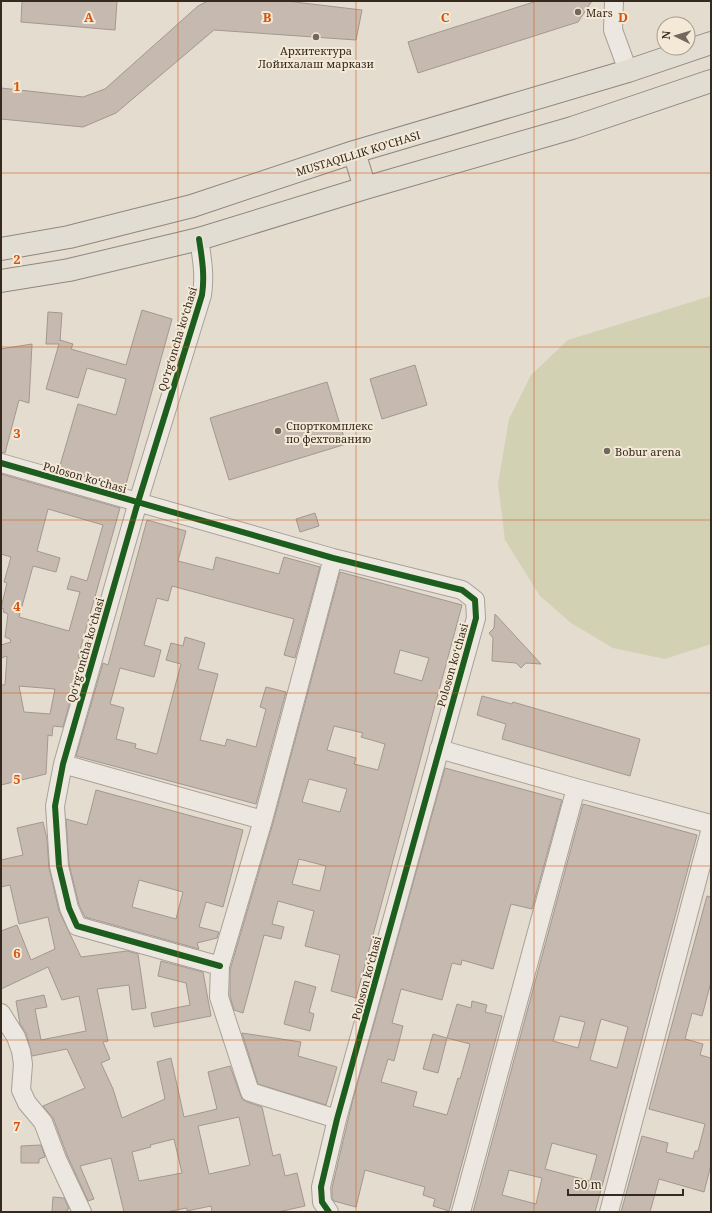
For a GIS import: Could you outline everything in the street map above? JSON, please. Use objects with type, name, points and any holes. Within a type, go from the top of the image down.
[{"type":"main road","name":"MUSTAQILLIK KO'CHASI","points":[[1,249],[69,237],[192,206],[354,152],[628,71],[711,44]]},
{"type":"main road","points":[[1,281],[69,270],[200,239],[365,188],[572,128],[711,81]]},
{"type":"main road","points":[[354,152],[365,188]]},
{"type":"main road","points":[[192,206],[200,239]]},
{"type":"street","points":[[614,1],[613,30],[628,71]]},
{"type":"street","name":"Qoʻrgʻoncha koʻchasi","points":[[200,239],[204,271],[202,295],[138,502],[63,764],[55,806],[59,866],[69,908],[77,926],[220,966]]},
{"type":"street","name":"Poloson koʻchasi","points":[[1,463],[333,558],[462,590],[475,600],[476,618],[337,1119],[321,1187],[322,1202],[329,1212]]},
{"type":"street","points":[[333,558],[263,820],[220,966],[219,997],[250,1092],[337,1119]]},
{"type":"street","points":[[439,749],[711,824]]},
{"type":"street","points":[[63,764],[263,820]]},
{"type":"street","points":[[461,1212],[576,788]]},
{"type":"street","points":[[609,1212],[711,828]]},
{"type":"street","points":[[1,1013],[16,1037],[21,1050],[23,1064],[21,1090],[27,1103],[43,1122],[53,1150],[82,1212]]},
{"type":"green space","name":"Bobur arena","points":[[711,296],[711,644],[665,659],[613,648],[571,623],[540,596],[505,540],[498,484],[509,419],[531,375],[568,340]]},
{"type":"building","points":[[22,1],[117,1],[115,30],[21,22]]},
{"type":"building","points":[[208,1],[286,1],[362,10],[356,40],[214,30],[116,113],[83,127],[1,119],[1,88],[83,97],[105,89],[198,6]]},
{"type":"building","points":[[537,1],[592,1],[578,22],[418,73],[408,42]]},
{"type":"building","points":[[142,310],[172,319],[125,488],[59,469],[78,404],[116,415],[126,379],[87,368],[78,398],[46,389],[59,344],[46,344],[48,312],[62,313],[60,340],[73,344],[71,349],[126,365]]},
{"type":"building","points":[[32,344],[29,403],[19,400],[5,453],[1,452],[1,349]]},
{"type":"building","points":[[415,365],[427,405],[382,419],[370,379]]},
{"type":"building","name":"Спорткомплекс по фехтованию","points":[[327,382],[346,444],[229,480],[210,418]]},
{"type":"building","points":[[1,474],[120,508],[78,657],[82,658],[63,727],[53,726],[52,736],[48,735],[46,774],[1,785],[1,685],[5,685],[7,656],[1,658],[1,645],[11,642],[10,639],[5,637],[8,614],[3,612],[4,609],[1,608],[7,583],[4,582],[11,557],[1,554]],"holes":[[[48,509],[103,525],[87,581],[71,576],[67,589],[80,592],[69,631],[19,617],[33,566],[56,572],[60,558],[37,551]],[[19,686],[55,689],[50,714],[24,712]]]},
{"type":"building","points":[[315,513],[319,526],[300,532],[296,519]]},
{"type":"building","points":[[147,520],[186,531],[178,561],[213,570],[216,557],[279,574],[284,557],[320,567],[295,658],[284,655],[294,619],[172,586],[168,601],[157,598],[144,645],[161,650],[154,677],[120,668],[110,704],[124,708],[116,739],[136,744],[135,748],[157,754],[181,664],[166,660],[171,643],[183,646],[185,637],[205,643],[198,669],[218,674],[200,740],[225,746],[227,739],[256,747],[266,709],[260,707],[266,687],[286,692],[256,804],[76,756],[103,663],[108,665]]},
{"type":"building","points":[[340,572],[462,605],[356,998],[331,991],[340,955],[305,946],[314,911],[278,901],[272,924],[284,927],[281,939],[264,935],[243,1013],[234,1010],[230,996],[230,970],[273,823]],"holes":[[[400,650],[429,658],[422,681],[394,673]],[[334,726],[363,733],[361,737],[385,744],[378,770],[354,764],[356,758],[327,750]],[[309,779],[347,789],[340,812],[302,802]],[[299,859],[326,866],[320,891],[292,884]]]},
{"type":"building","points":[[495,614],[541,664],[526,663],[521,668],[516,663],[492,661],[493,638],[489,633],[494,628]]},
{"type":"building","points":[[482,696],[512,704],[513,702],[640,739],[630,776],[502,739],[506,724],[477,715]]},
{"type":"building","points":[[445,768],[562,800],[532,909],[511,904],[493,969],[462,960],[461,965],[452,963],[442,1000],[401,989],[392,1023],[403,1026],[394,1061],[388,1059],[381,1082],[417,1092],[413,1106],[447,1115],[458,1078],[460,1079],[470,1044],[447,1038],[457,1004],[471,1008],[472,1001],[487,1005],[485,1012],[502,1016],[449,1211],[433,1206],[435,1199],[423,1195],[425,1187],[365,1170],[356,1207],[334,1201],[332,1198],[332,1188],[352,1103]]},
{"type":"building","points":[[96,790],[243,830],[223,907],[206,902],[199,927],[219,932],[217,938],[197,943],[199,949],[85,917],[79,905],[69,864],[66,819],[87,825]],"holes":[[[139,880],[183,892],[176,919],[132,907]]]},
{"type":"building","points":[[583,804],[697,835],[595,1212],[473,1212]],"holes":[[[560,1016],[585,1022],[578,1048],[553,1041]],[[601,1019],[628,1027],[617,1068],[590,1060]],[[552,1143],[597,1155],[590,1181],[545,1169]],[[509,1170],[542,1178],[536,1204],[502,1195]]]},
{"type":"building","points":[[43,822],[47,839],[49,868],[59,911],[81,957],[127,951],[138,954],[146,1008],[132,1010],[129,985],[97,989],[108,1041],[103,1042],[110,1059],[101,1063],[113,1089],[122,1118],[165,1099],[157,1062],[171,1058],[184,1117],[217,1109],[208,1072],[230,1066],[242,1099],[262,1107],[273,1156],[280,1154],[285,1176],[297,1173],[305,1206],[278,1212],[212,1212],[211,1206],[187,1211],[187,1208],[166,1212],[124,1212],[111,1158],[80,1166],[94,1199],[88,1201],[67,1155],[53,1118],[43,1106],[85,1088],[67,1049],[32,1056],[26,1033],[20,1024],[16,1001],[44,995],[47,1007],[35,1009],[41,1040],[86,1031],[79,996],[62,1000],[48,967],[1,989],[1,931],[17,925],[31,960],[55,949],[48,917],[19,924],[10,885],[1,887],[1,860],[23,855],[17,828]],"holes":[[[239,1117],[250,1165],[209,1174],[198,1126]],[[174,1139],[182,1173],[139,1181],[132,1152],[151,1147],[150,1145]]]},
{"type":"building","points":[[707,896],[711,897],[711,982],[702,1016],[692,1013],[685,1039],[703,1044],[700,1055],[711,1058],[711,1165],[704,1192],[659,1179],[650,1212],[621,1212],[642,1136],[668,1143],[666,1152],[693,1159],[695,1151],[698,1151],[705,1124],[649,1109]]},
{"type":"building","points":[[161,961],[203,972],[211,1016],[154,1027],[151,1013],[190,1005],[186,983],[158,976]]},
{"type":"building","points":[[295,981],[316,987],[309,1012],[314,1014],[310,1031],[284,1024]]},
{"type":"building","points":[[242,1033],[301,1042],[298,1056],[337,1067],[326,1105],[258,1084]]},
{"type":"building","points":[[433,1034],[447,1038],[438,1073],[423,1069]]},
{"type":"building","points":[[41,1145],[45,1157],[39,1159],[39,1163],[21,1163],[21,1146]]},
{"type":"building","points":[[53,1197],[64,1198],[69,1209],[67,1209],[67,1212],[52,1212]]},
{"type":"cycle path","points":[[199,239],[203,274],[202,295],[138,502],[63,764],[55,806],[59,866],[69,908],[77,926],[220,966]]},
{"type":"cycle path","points":[[1,463],[333,558],[462,590],[475,600],[476,618],[337,1119],[321,1187],[322,1202],[329,1212]]},
{"type":"place","name":"Mars","points":[[578,12]]},
{"type":"place","name":"Архитектура Лойихалаш маркази","points":[[316,37]]},
{"type":"place","name":"Спорткомплекс по фехтованию","points":[[278,431]]},
{"type":"place","name":"Bobur arena","points":[[607,451]]}]
